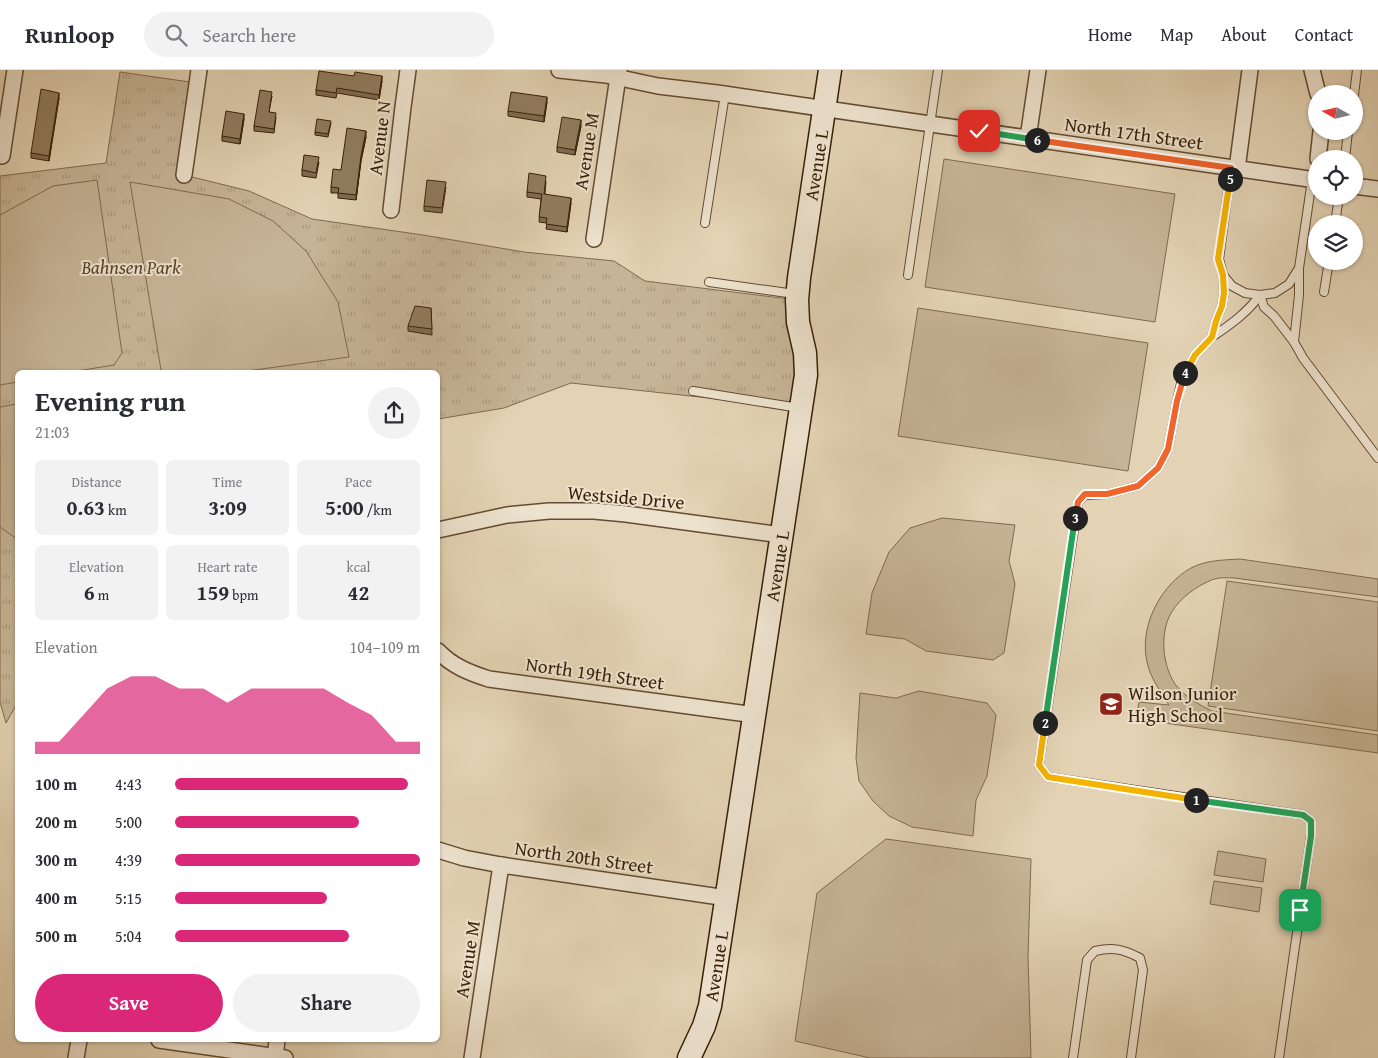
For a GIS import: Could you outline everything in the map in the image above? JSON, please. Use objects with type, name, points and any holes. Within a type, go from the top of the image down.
[{"type":"street","points":[[2,156],[14,70]]},
{"type":"street","points":[[184,175],[199,70]]},
{"type":"street","name":"Avenue N","points":[[391,210],[408,70]]},
{"type":"street","name":"North 17th Street","points":[[559,70],[618,74],[658,86],[725,94],[1234,168],[1308,174]]},
{"type":"street","name":"Avenue L","points":[[689,1058],[704,1026],[710,1006],[806,375],[805,353],[798,322],[798,278],[830,70]]},
{"type":"street","points":[[1028,138],[1038,70]]},
{"type":"street","points":[[1234,168],[1250,70]]},
{"type":"street","points":[[1312,70],[1316,85]]},
{"type":"street","name":"Avenue M","points":[[594,239],[618,74]]},
{"type":"street","points":[[1363,187],[1378,189]]},
{"type":"street","name":"Westside Drive","points":[[440,530],[507,515],[549,511],[594,511],[782,536]]},
{"type":"street","name":"North 19th Street","points":[[440,653],[469,673],[489,679],[755,715]]},
{"type":"street","name":"North 20th Street","points":[[440,851],[464,858],[501,865],[727,898]]},
{"type":"street","name":"Avenue M","points":[[472,1058],[501,865]]},
{"type":"street","points":[[76,1058],[79,1042]]},
{"type":"street","points":[[171,1042],[278,1058],[277,1042]]},
{"type":"lane","points":[[908,275],[938,70]]},
{"type":"lane","points":[[1355,85],[1357,70]]},
{"type":"lane","points":[[705,223],[725,94]]},
{"type":"lane","points":[[1212,337],[1224,293],[1223,275],[1218,259],[1234,168]]},
{"type":"lane","points":[[1294,342],[1299,268],[1310,205]]},
{"type":"lane","points":[[1223,275],[1232,286],[1245,293],[1275,294],[1289,284],[1299,268]]},
{"type":"lane","points":[[1324,292],[1328,270]]},
{"type":"lane","points":[[709,282],[797,294]]},
{"type":"lane","points":[[1260,295],[1239,318],[1212,337],[1195,355],[1183,375],[1168,449],[1158,468],[1138,486],[1107,494],[1085,494],[1078,502],[1039,765],[1048,777],[1303,815],[1311,821],[1311,836],[1279,1058]]},
{"type":"lane","points":[[1260,295],[1264,307],[1274,316],[1294,342],[1303,358],[1378,458]]},
{"type":"lane","points":[[693,390],[801,408]]},
{"type":"lane","points":[[1073,1058],[1087,960],[1095,951],[1109,948],[1128,951],[1140,958],[1143,970],[1131,1058]]},
{"type":"green space","name":"Bahnsen Park","points":[[120,72],[197,83],[184,175],[249,191],[312,219],[524,252],[614,261],[645,281],[797,300],[801,408],[571,383],[504,408],[440,419],[440,370],[15,370],[15,707],[6,723],[0,702],[0,176],[106,163]]},
{"type":"green space","points":[[944,159],[1175,194],[1155,322],[925,287]]},
{"type":"green space","points":[[97,180],[122,353],[114,365],[83,370],[15,370],[15,382],[0,385],[0,215],[53,186]]},
{"type":"green space","points":[[130,182],[229,199],[273,221],[306,251],[338,302],[349,357],[255,370],[161,370]]},
{"type":"green space","points":[[918,308],[1148,343],[1128,471],[898,436]]},
{"type":"green space","points":[[15,404],[15,538],[0,527],[0,407]]},
{"type":"green space","points":[[942,518],[1015,525],[1009,561],[1015,584],[1004,653],[993,660],[926,651],[905,639],[866,634],[872,593],[889,552],[910,528]]},
{"type":"green space","points":[[1240,559],[1378,579],[1378,597],[1234,578],[1211,580],[1194,589],[1180,601],[1166,625],[1164,633],[1165,660],[1175,684],[1187,696],[1212,711],[1378,735],[1378,753],[1136,719],[1139,702],[1169,705],[1152,676],[1147,663],[1145,643],[1150,618],[1163,594],[1181,575],[1197,565]]},
{"type":"green space","points":[[1227,581],[1378,602],[1378,731],[1208,706]]},
{"type":"green space","points":[[919,691],[987,703],[996,715],[987,776],[976,800],[973,836],[912,827],[889,816],[873,801],[859,781],[856,758],[860,693],[896,698]]},
{"type":"green space","points":[[886,839],[1031,859],[1028,956],[1031,1058],[870,1058],[795,1041],[817,893]]},
{"type":"green space","points":[[1218,851],[1266,859],[1263,882],[1214,875]]},
{"type":"green space","points":[[1214,881],[1262,888],[1259,912],[1210,904]]},
{"type":"building","points":[[319,71],[354,76],[355,72],[382,76],[379,95],[337,88],[336,93],[316,90]]},
{"type":"building","points":[[41,89],[59,93],[49,156],[31,153]]},
{"type":"building","points":[[260,90],[272,92],[269,112],[276,113],[274,129],[254,126]]},
{"type":"building","points":[[511,92],[547,97],[544,116],[508,111]]},
{"type":"building","points":[[226,111],[244,114],[240,139],[222,136]]},
{"type":"building","points":[[562,117],[581,120],[575,150],[557,147]]},
{"type":"building","points":[[317,119],[331,121],[328,134],[315,132]]},
{"type":"building","points":[[347,128],[366,131],[356,195],[338,193],[339,188],[331,187],[333,169],[341,170]]},
{"type":"building","points":[[304,155],[319,157],[316,173],[302,170]]},
{"type":"building","points":[[529,173],[546,176],[544,194],[571,198],[567,227],[546,224],[547,218],[539,217],[542,194],[527,192]]},
{"type":"building","points":[[427,180],[446,182],[442,208],[424,206]]},
{"type":"building","points":[[415,306],[431,308],[432,329],[408,326]]},
{"type":"place","name":"Wilson Junior High School","points":[[1111,704]]},
{"type":"route","points":[[979,131],[1231,168],[1218,259],[1223,275],[1224,293],[1222,306],[1212,337],[1195,355],[1183,375],[1168,449],[1158,468],[1138,486],[1107,494],[1085,494],[1078,502],[1039,765],[1048,777],[1303,815],[1311,821],[1311,836],[1300,910]]}]
